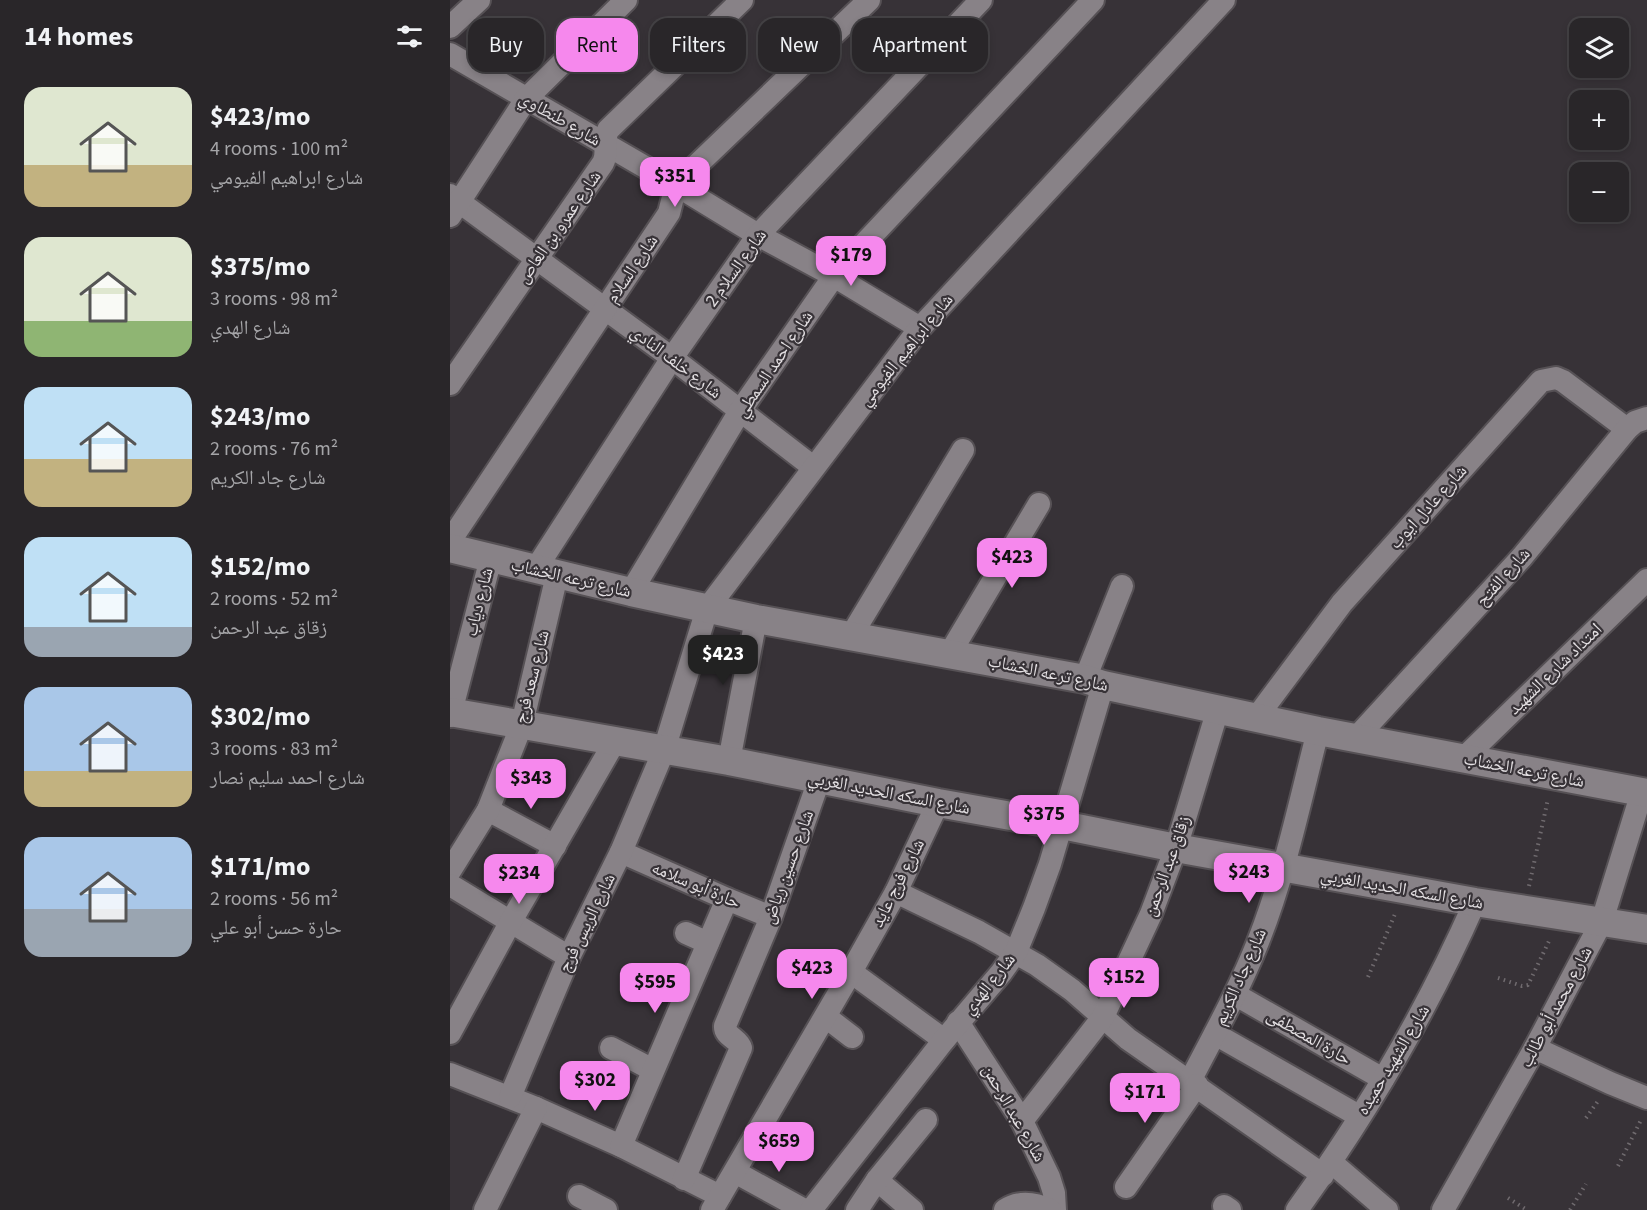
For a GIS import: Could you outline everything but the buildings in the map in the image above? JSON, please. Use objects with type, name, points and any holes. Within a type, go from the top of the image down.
[{"type":"street","points":[[450,27],[479,0]]},
{"type":"street","points":[[453,204],[526,99],[626,0]]},
{"type":"street","name":"شارع عمرو بن العاص","points":[[450,384],[603,163],[605,154],[603,143],[608,130],[742,0]]},
{"type":"street","points":[[676,185],[869,0]]},
{"type":"street","name":"شارع السلام 2","points":[[546,572],[672,358],[758,235],[981,0]]},
{"type":"street","name":"شارع احمد السمطي","points":[[631,592],[740,411],[834,276],[1093,0]]},
{"type":"street","name":"شارع ابراهيم الفيومي","points":[[664,750],[707,609],[813,467],[920,328],[1224,0]]},
{"type":"street","name":"شارع طنطاوي","points":[[450,54],[920,328]]},
{"type":"street","name":"شارع السلام","points":[[450,541],[669,213],[676,185]]},
{"type":"street","name":"شارع خلف النادي","points":[[453,204],[537,259],[672,358],[813,467]]},
{"type":"street","name":"شارع عادل ايوب","points":[[1256,718],[1342,603],[1542,381],[1556,378],[1563,381],[1627,429]]},
{"type":"street","name":"شارع الفتح","points":[[1358,737],[1522,557],[1627,429],[1635,422],[1647,418]]},
{"type":"street","points":[[851,636],[963,450]]},
{"type":"street","points":[[950,653],[1039,504]]},
{"type":"street","name":"شارع ترعه الخشاب","points":[[450,548],[707,609],[950,653],[1318,731],[1645,793]]},
{"type":"street","name":"شارع دياب","points":[[451,713],[490,558]]},
{"type":"street","name":"شارع سعد فرج","points":[[450,871],[488,810],[522,724],[546,572]]},
{"type":"street","name":"امتداد شارع الشهيد","points":[[1464,758],[1647,580]]},
{"type":"street","name":"شارع الهدي","points":[[812,1210],[951,1031],[1016,952],[1038,897],[1062,825],[1094,682],[1122,586]]},
{"type":"street","points":[[729,761],[756,619]]},
{"type":"street","name":"زقاق عبد الرحمن","points":[[1022,1121],[1103,1017],[1151,914],[1176,848],[1218,709]]},
{"type":"street","name":"شارع السكه الحديد الغربي","points":[[451,713],[729,761],[1282,868],[1647,929]]},
{"type":"street","name":"شارع جاد الكريم","points":[[1126,1186],[1193,1083],[1236,995],[1259,940],[1282,868],[1318,731]]},
{"type":"street","points":[[450,1034],[510,922],[615,741]]},
{"type":"street","name":"شارع الريس فرج","points":[[510,1097],[569,957],[621,852],[664,750]]},
{"type":"street","name":"شارع حسين رياض","points":[[684,1179],[741,1048],[740,1044],[726,1032],[724,1026],[771,916],[819,780]]},
{"type":"street","name":"شارع محمد أبو طالب","points":[[1443,1210],[1535,1048],[1602,921],[1645,793]]},
{"type":"street","name":"شارع فرج عايد","points":[[716,1203],[826,1017],[896,891],[938,803]]},
{"type":"street","points":[[488,810],[555,846]]},
{"type":"street","name":"حارة أبو سلامه","points":[[621,852],[771,916]]},
{"type":"street","points":[[450,885],[569,957]]},
{"type":"street","points":[[896,891],[1016,952],[1072,990],[1137,1045],[1327,1168],[1387,1210]]},
{"type":"street","points":[[621,1146],[727,899]]},
{"type":"street","name":"شارع الشهيد حميده","points":[[1297,1210],[1327,1168],[1383,1079],[1435,987],[1475,902]]},
{"type":"street","points":[[686,933],[708,943]]},
{"type":"street","points":[[851,972],[951,1031]]},
{"type":"street","name":"حارة المصطفى","points":[[1236,995],[1383,1079]]},
{"type":"street","points":[[826,1017],[852,1036]]},
{"type":"street","name":"شارع عبد الرحمن","points":[[951,1031],[1022,1121],[1049,1177],[1054,1193],[1055,1210]]},
{"type":"street","points":[[1215,1034],[1359,1116]]},
{"type":"street","points":[[611,1048],[653,1070]]},
{"type":"street","points":[[1535,1048],[1647,1098]]},
{"type":"street","points":[[450,1074],[510,1097],[621,1146],[684,1179],[716,1203]]},
{"type":"street","points":[[485,1210],[536,1108]]},
{"type":"street","points":[[857,1210],[926,1120]]},
{"type":"street","points":[[735,1172],[804,1210]]},
{"type":"street","points":[[878,1180],[912,1210]]},
{"type":"street","points":[[579,1196],[606,1210]]},
{"type":"street","points":[[1005,1210],[1013,1205],[1026,1203],[1050,1210]]},
{"type":"path","points":[[1523,910],[1553,775]]},
{"type":"path","points":[[1368,977],[1406,889]]},
{"type":"path","points":[[1498,978],[1522,986],[1528,985],[1561,914]]},
{"type":"path","points":[[1618,1166],[1647,1109]]},
{"type":"path","points":[[1570,1210],[1586,1184]]},
{"type":"path","points":[[1508,1198],[1527,1210]]}]
